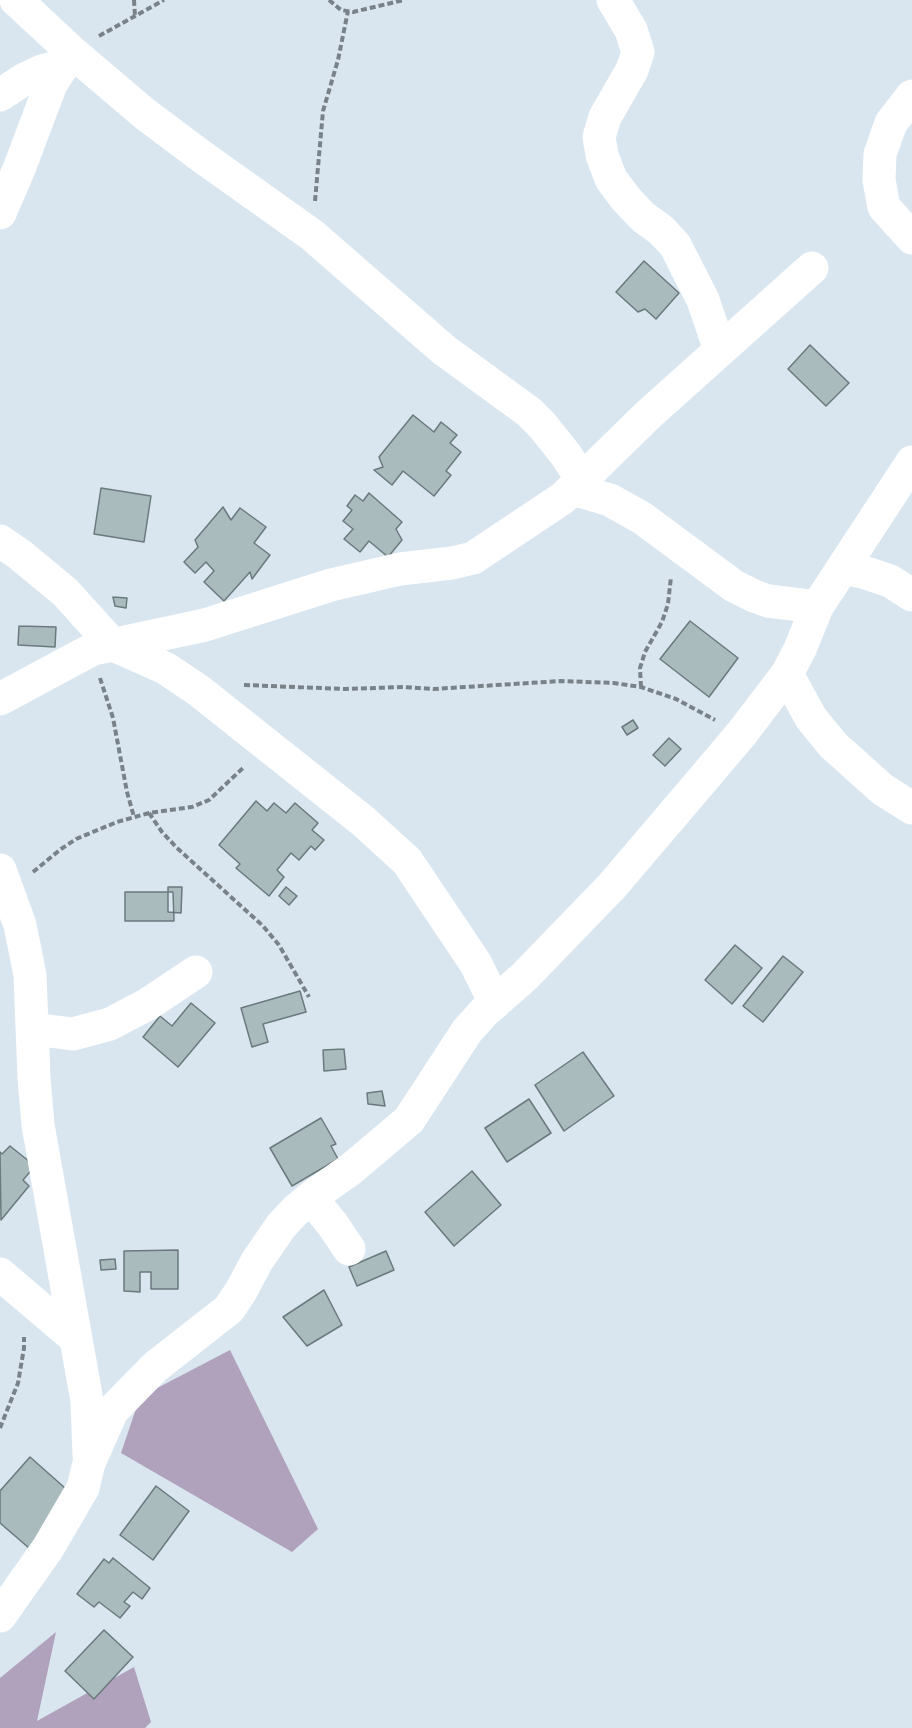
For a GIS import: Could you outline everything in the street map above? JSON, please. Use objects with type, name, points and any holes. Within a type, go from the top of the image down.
[{"type":"street","points":[[16,0],[68,58],[312,235],[444,350],[529,412],[566,455],[578,485],[642,518],[734,586],[768,601],[817,607]]},
{"type":"street","points":[[613,0],[631,30],[638,52],[632,70],[605,117],[598,137],[602,155],[611,179],[626,199],[675,245],[704,300],[720,350]]},
{"type":"street","points":[[0,95],[23,80],[68,58]]},
{"type":"street","points":[[0,213],[51,84],[68,58]]},
{"type":"street","points":[[912,96],[891,123],[880,154],[879,180],[884,207],[912,238]]},
{"type":"street","points":[[0,699],[103,647],[205,625],[331,585],[400,569],[452,563],[473,558],[540,514],[578,485],[649,414],[812,268]]},
{"type":"street","points":[[0,1616],[48,1548],[83,1488],[89,1463],[112,1411],[155,1367],[229,1309],[281,1226],[311,1197],[351,1170],[409,1120],[467,1031],[524,977],[612,886],[742,733],[787,674],[817,607],[912,462]]},
{"type":"street","points":[[0,541],[20,554],[64,592],[103,647],[140,656],[184,679],[363,821],[407,861],[476,964],[495,1003]]},
{"type":"street","points":[[843,568],[890,581],[912,595]]},
{"type":"street","points":[[787,674],[810,718],[833,745],[882,789],[912,808]]},
{"type":"street","points":[[5,883],[20,925],[27,954],[31,986],[38,1125],[87,1401],[89,1463]]},
{"type":"street","points":[[33,1029],[73,1034],[110,1024],[147,1004],[196,972]]},
{"type":"street","points":[[311,1197],[349,1249]]},
{"type":"street","points":[[0,1274],[74,1337]]},
{"type":"path","points":[[134,0],[135,16]]},
{"type":"path","points":[[68,58],[164,0]]},
{"type":"path","points":[[329,0],[341,10],[353,12],[404,0]]},
{"type":"path","points":[[312,235],[323,111],[338,60],[348,11]]},
{"type":"path","points":[[641,687],[640,668],[645,652],[669,604],[672,567],[678,545]]},
{"type":"path","points":[[103,647],[113,718],[134,817]]},
{"type":"path","points":[[237,685],[433,689],[561,681],[641,687],[676,699],[742,733]]},
{"type":"path","points":[[5,883],[28,877],[61,849],[117,822],[149,813],[192,807],[208,800],[267,744]]},
{"type":"path","points":[[149,813],[177,848],[263,926],[279,945],[309,997]]},
{"type":"path","points":[[0,1428],[18,1383],[24,1348],[24,1331]]},
{"type":"shaded area","points":[[230,1350],[318,1529],[292,1552],[121,1453],[140,1397]]},
{"type":"shaded area","points":[[56,1632],[37,1721],[134,1667],[151,1722],[145,1728],[0,1728],[0,1678]]},
{"type":"building","points":[[644,261],[679,293],[656,319],[645,309],[638,312],[616,292]]},
{"type":"building","points":[[810,345],[849,383],[826,406],[788,369]]},
{"type":"building","points":[[413,415],[434,432],[441,422],[457,435],[450,443],[461,452],[446,471],[451,475],[434,496],[403,471],[392,485],[374,470],[383,467],[379,457]]},
{"type":"building","points":[[101,488],[151,496],[144,542],[94,534]]},
{"type":"building","points":[[369,493],[402,522],[396,529],[402,540],[388,557],[369,541],[360,552],[344,539],[353,529],[343,521],[352,510],[347,506],[355,495],[363,501]]},
{"type":"building","points":[[223,507],[231,520],[240,508],[266,527],[254,543],[270,555],[252,579],[250,572],[224,601],[204,582],[214,571],[206,562],[195,573],[184,562],[198,547],[195,540]]},
{"type":"building","points":[[113,597],[127,598],[126,608],[115,606]]},
{"type":"building","points":[[690,621],[738,658],[709,697],[660,659]]},
{"type":"building","points":[[19,626],[56,627],[55,647],[18,645]]},
{"type":"building","points":[[633,720],[638,728],[627,735],[622,727]]},
{"type":"building","points":[[669,738],[681,749],[665,766],[653,755]]},
{"type":"building","points":[[256,801],[267,811],[274,803],[286,813],[295,803],[318,823],[312,830],[324,840],[315,850],[311,846],[299,860],[291,853],[277,870],[284,877],[269,896],[236,868],[240,864],[219,845]]},
{"type":"building","points":[[168,887],[182,887],[181,913],[168,912]]},
{"type":"building","points":[[286,887],[297,896],[289,905],[279,896]]},
{"type":"building","points":[[125,892],[173,892],[174,921],[125,921]]},
{"type":"building","points":[[735,945],[762,968],[732,1004],[705,980]]},
{"type":"building","points":[[783,956],[803,972],[763,1022],[743,1006]]},
{"type":"building","points":[[300,991],[306,1012],[263,1024],[268,1042],[252,1047],[241,1008]]},
{"type":"building","points":[[191,1003],[215,1023],[178,1067],[143,1037],[160,1016],[172,1026]]},
{"type":"building","points":[[344,1049],[346,1069],[324,1071],[323,1050]]},
{"type":"building","points":[[583,1052],[614,1096],[564,1131],[535,1085]]},
{"type":"building","points":[[382,1091],[385,1106],[368,1104],[367,1093]]},
{"type":"building","points":[[529,1099],[551,1133],[507,1162],[485,1128]]},
{"type":"building","points":[[321,1118],[336,1144],[331,1146],[338,1159],[292,1186],[270,1148]]},
{"type":"building","points":[[10,1146],[35,1166],[23,1180],[29,1186],[1,1220],[0,1152],[2,1154]]},
{"type":"building","points":[[472,1171],[501,1205],[454,1246],[425,1212]]},
{"type":"building","points":[[178,1250],[178,1289],[151,1289],[151,1272],[140,1272],[140,1292],[124,1291],[124,1251]]},
{"type":"building","points":[[386,1251],[394,1270],[357,1286],[349,1267]]},
{"type":"building","points":[[115,1259],[116,1269],[101,1270],[100,1260]]},
{"type":"building","points":[[324,1290],[342,1325],[307,1346],[283,1317]]},
{"type":"building","points":[[30,1457],[74,1496],[29,1548],[0,1523],[0,1491]]},
{"type":"building","points":[[156,1486],[189,1511],[153,1560],[120,1535]]},
{"type":"building","points":[[113,1558],[150,1588],[142,1599],[133,1592],[124,1602],[130,1606],[120,1618],[99,1602],[94,1607],[77,1594],[104,1559],[109,1563]]},
{"type":"building","points":[[104,1630],[133,1657],[94,1699],[65,1671]]}]
